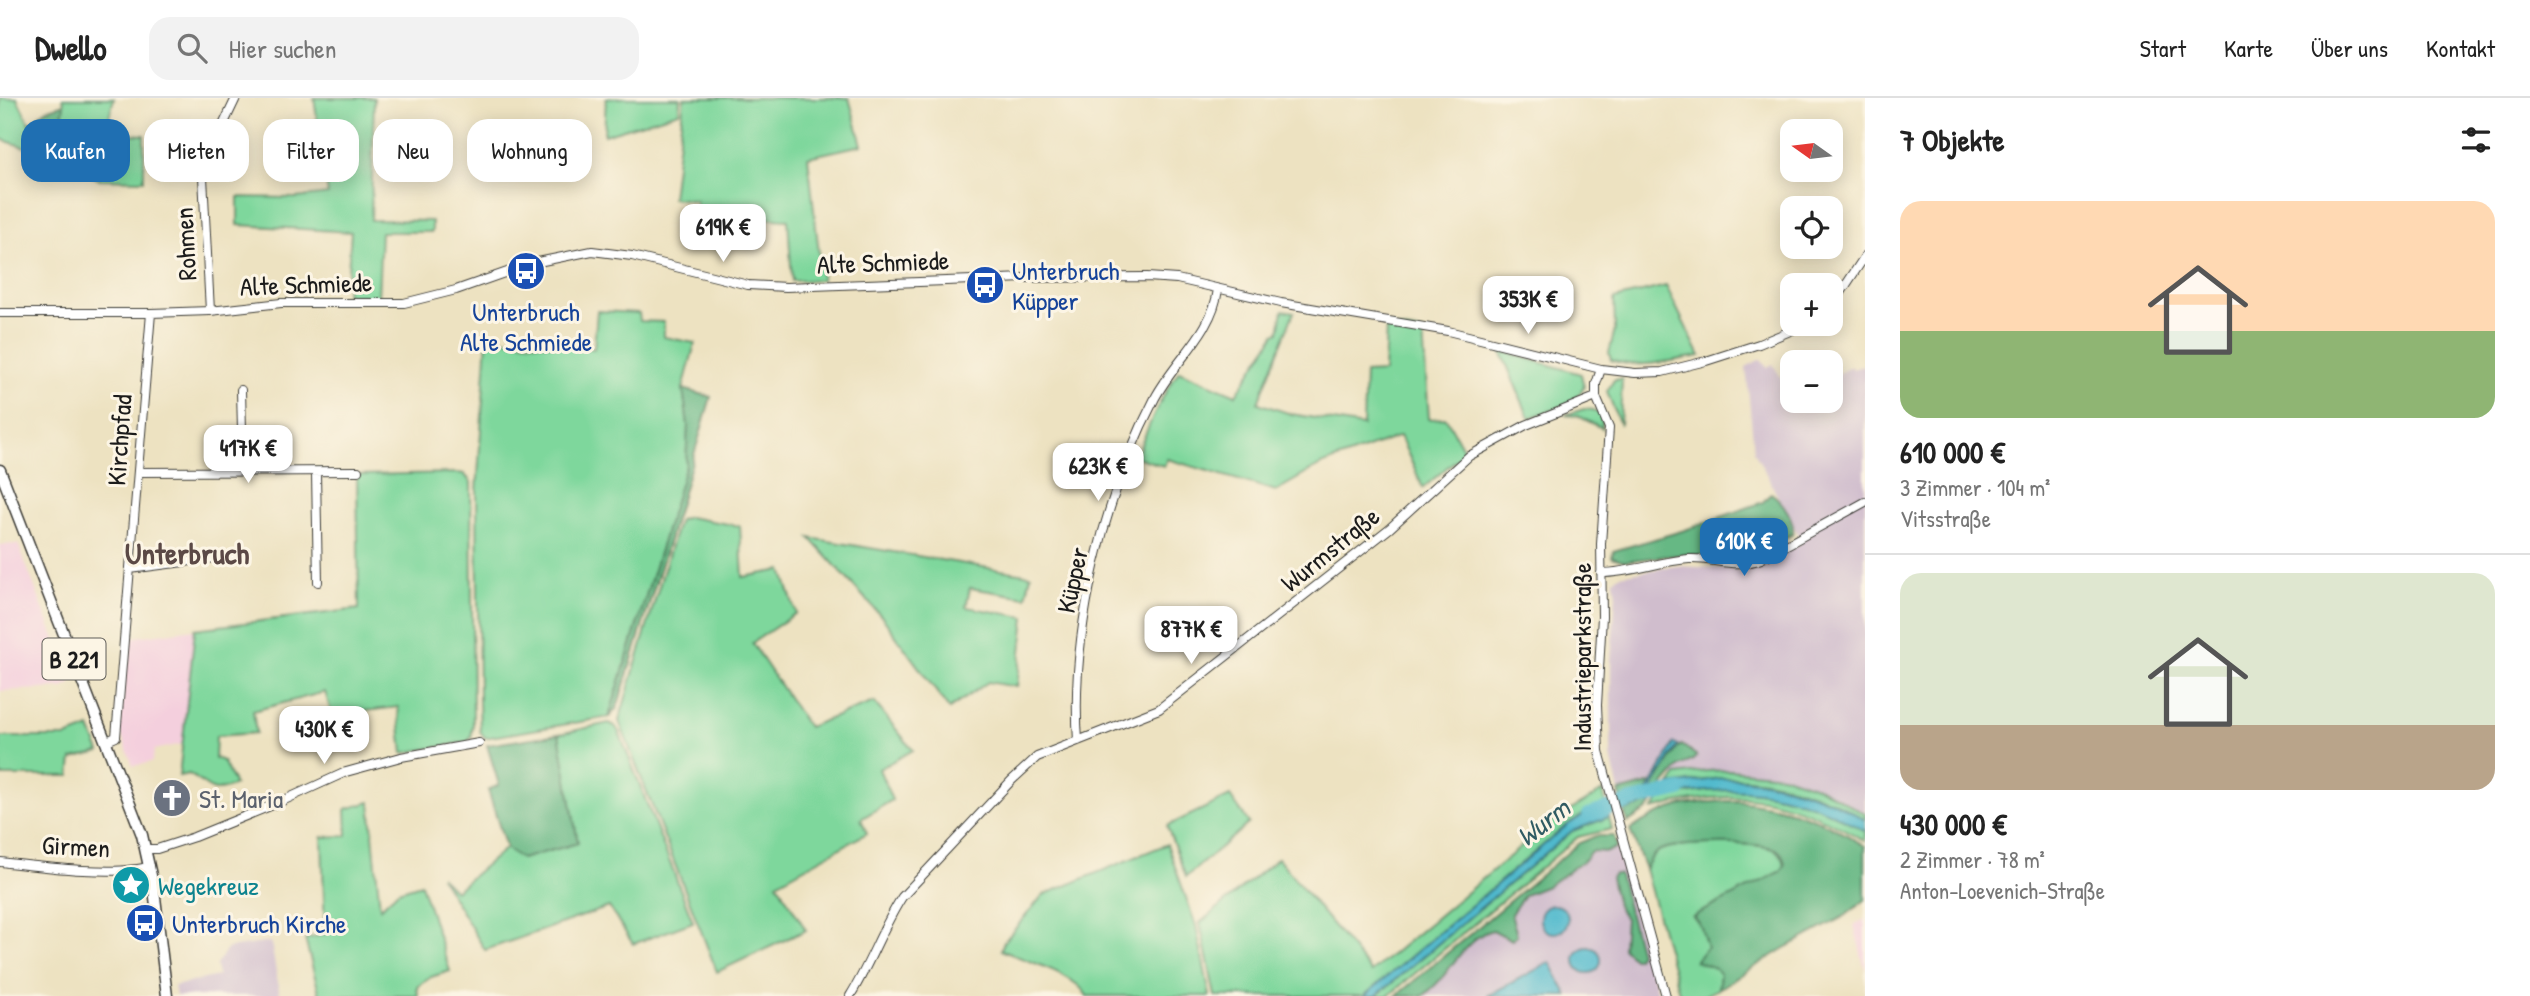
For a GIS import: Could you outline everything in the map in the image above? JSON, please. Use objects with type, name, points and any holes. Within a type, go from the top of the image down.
[{"type":"main road","name":"B 221","points":[[0,470],[107,741],[146,849],[167,996]]},
{"type":"street","name":"Rohmen","points":[[210,311],[203,177],[206,161],[236,98]]},
{"type":"street","name":"Alte Schmiede","points":[[0,313],[151,313],[210,311],[281,303],[404,303],[456,290],[533,263],[592,251],[632,256],[748,285],[786,287],[980,279],[1177,279],[1281,303],[1448,331],[1601,369],[1636,373],[1684,368],[1780,335]]},
{"type":"street","points":[[1843,289],[1865,256]]},
{"type":"street","name":"Küpper","points":[[1077,741],[1076,670],[1091,583],[1108,517],[1135,440],[1151,406],[1211,317],[1218,289]]},
{"type":"street","name":"Kirchpfad","points":[[107,741],[116,737],[151,313]]},
{"type":"street","points":[[1597,397],[1596,384],[1601,369]]},
{"type":"street","points":[[242,390],[243,471]]},
{"type":"street","name":"Wurmstraße","points":[[850,996],[863,976],[891,914],[916,880],[1011,780],[1037,757],[1159,709],[1390,528],[1469,456],[1526,425],[1597,397]]},
{"type":"street","name":"Industrieparkstraße","points":[[1597,397],[1609,428],[1601,544],[1599,751],[1666,996]]},
{"type":"street","points":[[138,472],[358,471]]},
{"type":"street","points":[[316,473],[318,582]]},
{"type":"street","points":[[1601,573],[1690,559],[1720,564],[1749,564],[1865,502]]},
{"type":"street","points":[[130,569],[245,554]]},
{"type":"street","points":[[146,849],[157,849],[194,837],[346,772],[401,757],[479,743]]},
{"type":"street","name":"Girmen","points":[[0,862],[107,870],[142,869],[150,866]]},
{"type":"shaded area","points":[[1761,359],[1767,367],[1773,364],[1780,376],[1780,413],[1843,413],[1843,371],[1852,366],[1853,369],[1865,365],[1865,814],[1782,775],[1730,770],[1670,777],[1619,792],[1611,756],[1611,661],[1616,596],[1614,580],[1619,575],[1677,566],[1735,569],[1757,567],[1802,542],[1754,451],[1746,367]]},
{"type":"shaded area","points":[[18,544],[72,683],[63,688],[0,691],[0,545]]},
{"type":"shaded area","points":[[195,629],[182,744],[154,750],[152,762],[133,766],[120,731],[128,638]]},
{"type":"shaded area","points":[[1596,836],[1614,836],[1658,996],[1396,996],[1579,843]]},
{"type":"shaded area","points":[[1865,919],[1865,970],[1854,926]]},
{"type":"shaded area","points":[[271,942],[280,996],[176,996],[174,986],[218,976],[216,965],[228,948]]},
{"type":"green space","points":[[0,98],[17,98],[27,119],[21,119],[21,146],[0,139]]},
{"type":"green space","points":[[63,98],[114,98],[109,119],[62,119]]},
{"type":"green space","points":[[314,98],[374,98],[371,220],[432,221],[432,232],[381,232],[378,297],[346,296],[351,232],[238,225],[238,197],[296,198],[328,194],[326,182],[359,182],[359,119],[317,119]]},
{"type":"green space","points":[[606,98],[680,98],[679,112],[604,135]]},
{"type":"green space","points":[[684,98],[849,98],[862,145],[808,157],[822,280],[792,281],[788,220],[696,214],[696,201],[672,198]]},
{"type":"green space","points":[[64,104],[62,119],[35,119],[46,110]]},
{"type":"green space","points":[[130,134],[144,135],[144,180],[130,180]]},
{"type":"green space","points":[[1666,286],[1700,356],[1644,364],[1611,360],[1609,353],[1615,329],[1614,299]]},
{"type":"green space","points":[[1283,310],[1294,312],[1258,403],[1291,414],[1363,426],[1365,373],[1384,372],[1386,326],[1423,332],[1429,419],[1446,418],[1465,452],[1423,488],[1400,436],[1321,465],[1276,491],[1167,459],[1164,466],[1136,457],[1160,402],[1179,371],[1236,395],[1275,334],[1279,332]]},
{"type":"green space","points":[[597,311],[639,313],[640,321],[664,322],[664,337],[695,343],[683,389],[688,425],[686,465],[609,717],[485,738],[480,731],[479,701],[477,492],[487,338],[594,349]]},
{"type":"green space","points":[[1501,351],[1581,374],[1584,387],[1580,394],[1567,403],[1529,418]]},
{"type":"green space","points":[[1622,379],[1620,425],[1607,391],[1614,380]]},
{"type":"green space","points":[[683,389],[711,397],[617,708],[609,717],[686,465],[688,425]]},
{"type":"green space","points":[[1584,409],[1594,410],[1601,416],[1602,428],[1578,416],[1565,415]]},
{"type":"green space","points":[[464,474],[471,482],[471,738],[466,742],[403,753],[398,707],[332,715],[325,692],[253,711],[256,733],[216,736],[215,758],[223,761],[235,785],[214,790],[189,774],[179,776],[195,629],[359,609],[357,475]]},
{"type":"green space","points":[[1771,493],[1787,511],[1793,534],[1742,559],[1687,554],[1624,561],[1612,557],[1613,551],[1685,530],[1763,502]]},
{"type":"green space","points":[[688,517],[740,526],[743,577],[782,570],[796,613],[752,643],[808,727],[874,702],[913,750],[879,769],[892,800],[861,819],[867,833],[777,883],[806,930],[717,972],[619,721],[679,520]]},
{"type":"green space","points":[[810,538],[1031,575],[1026,597],[970,588],[966,607],[1025,617],[1017,687],[988,682],[949,709],[882,617]]},
{"type":"green space","points":[[609,723],[619,732],[693,922],[633,944],[609,907],[485,950],[440,876],[455,891],[506,848],[522,859],[578,843],[559,734]]},
{"type":"green space","points":[[90,728],[100,752],[72,759],[70,776],[0,776],[0,737],[66,737]]},
{"type":"green space","points":[[559,734],[578,843],[521,859],[506,848],[488,790],[499,785],[487,745]]},
{"type":"green space","points":[[1682,745],[1697,756],[1680,766],[1660,790],[1651,791],[1678,747]]},
{"type":"green space","points":[[1730,770],[1782,775],[1820,788],[1865,814],[1865,820],[1833,802],[1798,788],[1762,780],[1725,778],[1670,785],[1677,775]]},
{"type":"green space","points":[[1652,783],[1645,794],[1621,799],[1619,792]]},
{"type":"green space","points":[[1720,789],[1778,795],[1813,805],[1865,831],[1865,841],[1813,814],[1763,800],[1711,798],[1653,809],[1662,797]]},
{"type":"green space","points":[[1603,791],[1606,805],[1589,811],[1566,826],[1364,996],[1215,996],[1200,923],[1278,858],[1371,972],[1551,822]]},
{"type":"green space","points":[[1230,796],[1249,823],[1186,877],[1167,826]]},
{"type":"green space","points":[[1737,801],[1804,815],[1865,846],[1865,900],[1845,916],[1718,989],[1720,974],[1713,967],[1695,961],[1707,947],[1701,927],[1693,916],[1780,872],[1785,865],[1782,854],[1770,848],[1756,846],[1681,846],[1658,851],[1645,869],[1630,830],[1669,809],[1706,802]]},
{"type":"green space","points":[[370,802],[380,908],[398,891],[421,884],[450,971],[431,977],[417,987],[418,996],[320,996],[305,939],[325,934],[322,837],[347,836],[346,809]]},
{"type":"green space","points":[[1653,802],[1647,810],[1627,823],[1624,811]]},
{"type":"green space","points":[[1609,817],[1612,829],[1578,837],[1388,996],[1376,996],[1572,831]]},
{"type":"green space","points":[[1596,836],[1614,836],[1617,847],[1607,852],[1591,851],[1583,861],[1547,886],[1524,895],[1511,914],[1517,935],[1512,940],[1493,930],[1485,932],[1470,943],[1423,996],[1396,996],[1579,843]]},
{"type":"green space","points":[[1167,844],[1196,926],[1210,996],[1087,996],[1081,988],[1061,974],[1001,950],[1004,942],[1043,895]]},
{"type":"green space","points":[[1700,844],[1745,844],[1776,850],[1785,866],[1780,872],[1693,916],[1701,927],[1707,948],[1696,961],[1713,967],[1720,974],[1718,989],[1704,996],[1680,996],[1645,869],[1654,854],[1667,848]]},
{"type":"green space","points":[[1619,874],[1640,953],[1637,958],[1633,958],[1623,948],[1625,918],[1617,906],[1611,877]]},
{"type":"water","points":[[1674,743],[1678,745],[1651,790],[1660,790],[1653,802],[1624,811],[1621,799],[1648,791]]},
{"type":"water","points":[[1723,778],[1760,781],[1814,795],[1865,820],[1865,831],[1816,807],[1767,793],[1716,790],[1662,797],[1670,785]]},
{"type":"water","points":[[1606,805],[1609,817],[1572,831],[1376,996],[1364,996],[1566,826],[1589,811]]},
{"type":"water","points":[[1554,905],[1564,909],[1568,919],[1564,929],[1554,933],[1544,929],[1540,919],[1544,909]]},
{"type":"water","points":[[1588,947],[1597,951],[1601,960],[1597,969],[1588,973],[1579,969],[1575,960],[1579,951]]},
{"type":"water","points":[[1550,962],[1568,996],[1487,996]]},
{"type":"waterway","name":"Wurm","points":[[1589,815],[1632,801],[1680,790]]},
{"type":"place","name":"Unterbruch Alte Schmiede","points":[[526,271]]},
{"type":"place","name":"Unterbruch Küpper","points":[[985,285]]},
{"type":"place","name":"St. Maria","points":[[172,798]]},
{"type":"place","name":"Wegekreuz","points":[[131,885]]},
{"type":"place","name":"Unterbruch Kirche","points":[[145,923]]},
{"type":"district","name":"Unterbruch","points":[[187,553]]}]
